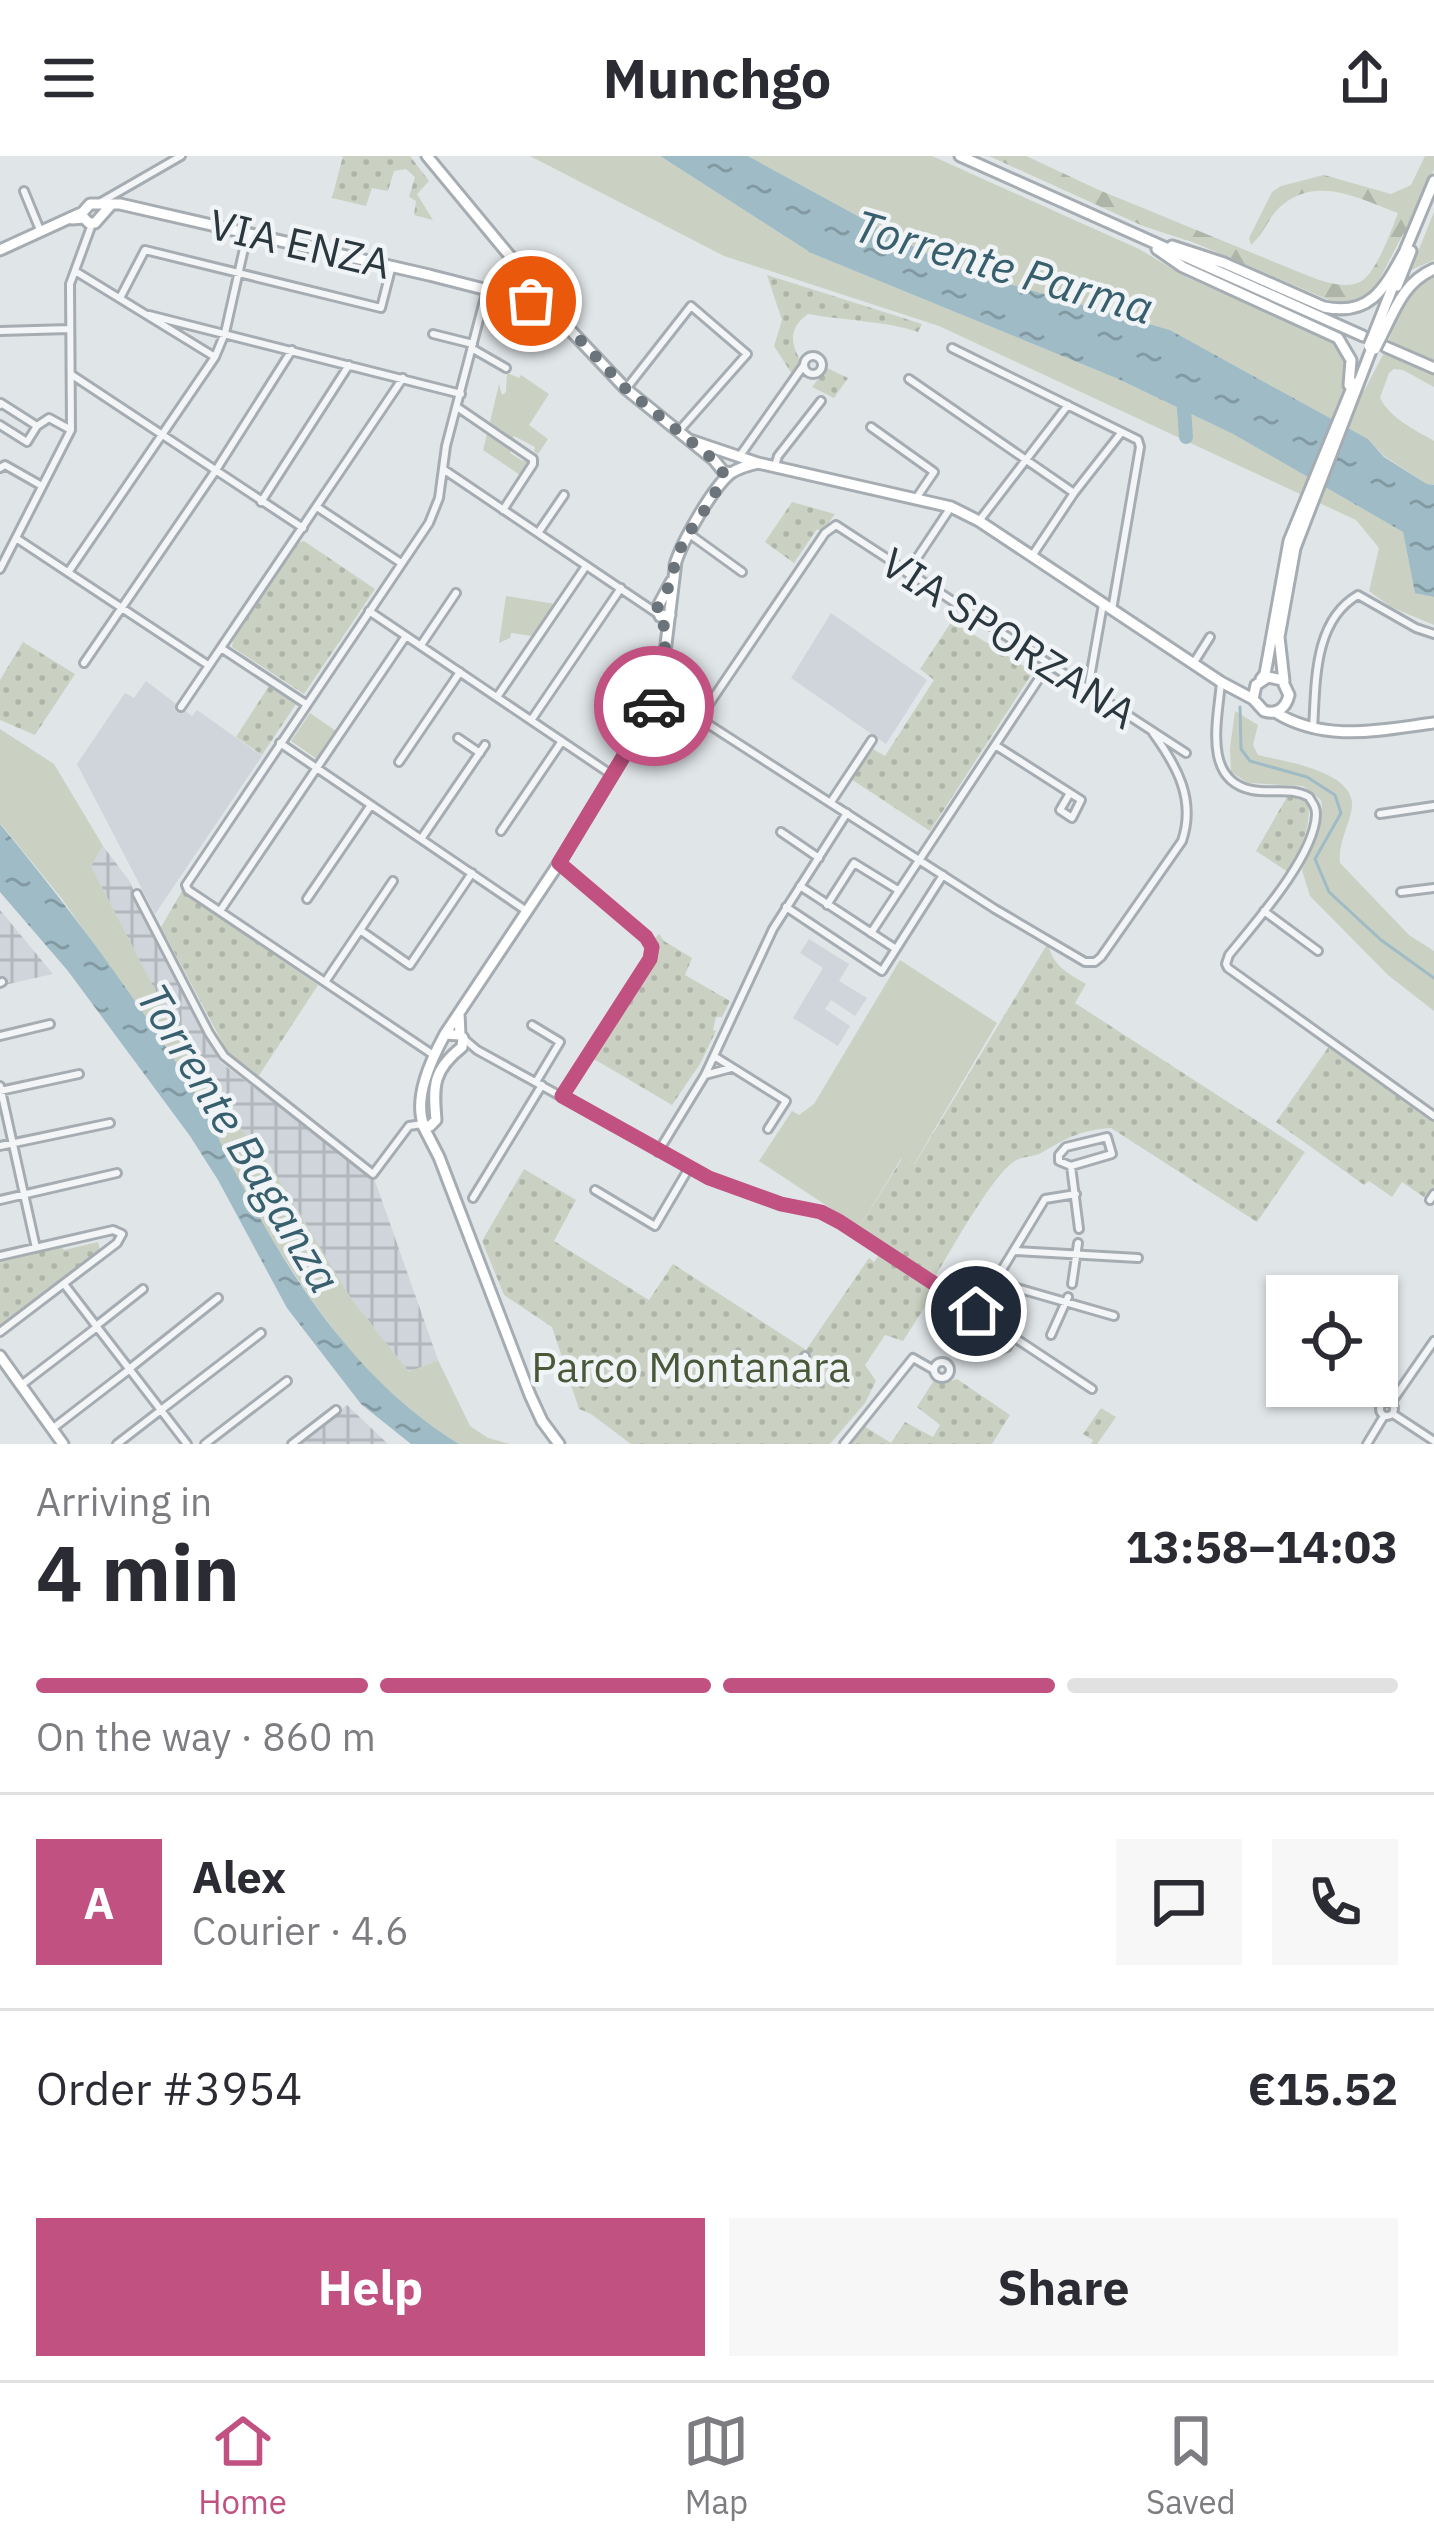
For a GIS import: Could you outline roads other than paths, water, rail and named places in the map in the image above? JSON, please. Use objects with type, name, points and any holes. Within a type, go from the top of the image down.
[{"type":"street","points":[[0,568],[71,430],[68,300],[88,205],[99,208],[116,200],[181,156]]},
{"type":"street","points":[[427,156],[538,284],[556,314],[626,389],[678,432],[730,465],[775,466],[951,507],[1253,699],[1264,711],[1289,721],[1340,733],[1434,723]]},
{"type":"street","points":[[960,156],[1434,368]]},
{"type":"street","points":[[1374,343],[1434,181]]},
{"type":"street","points":[[24,190],[40,230]]},
{"type":"street","points":[[1253,699],[1265,674],[1287,547],[1434,196]]},
{"type":"street","name":"VIA ENZA","points":[[116,200],[518,298]]},
{"type":"street","points":[[0,250],[61,220],[100,219],[99,208]]},
{"type":"street","points":[[69,571],[215,357],[248,232]]},
{"type":"street","points":[[1144,238],[1218,260],[1324,307],[1340,309],[1361,305],[1379,294],[1405,251]]},
{"type":"street","points":[[1144,238],[1183,267],[1338,338],[1351,360],[1353,387],[1303,514],[1280,631],[1282,676],[1295,711],[1312,729]]},
{"type":"street","points":[[120,298],[145,250],[381,308],[392,266]]},
{"type":"street","points":[[509,255],[518,298],[556,314]]},
{"type":"street","points":[[1374,343],[1407,287],[1434,269]]},
{"type":"street","points":[[74,271],[215,357]]},
{"type":"street","points":[[516,283],[530,277]]},
{"type":"street","name":"VIA ENZA","points":[[487,289],[516,283]]},
{"type":"street","points":[[435,1056],[186,885],[429,523],[439,498],[487,289]]},
{"type":"street","points":[[531,301],[539,292]]},
{"type":"street","points":[[626,389],[691,306],[747,354],[678,432]]},
{"type":"street","points":[[148,315],[461,394]]},
{"type":"street","points":[[0,331],[69,329]]},
{"type":"street","points":[[433,334],[472,346],[506,368]]},
{"type":"street","points":[[952,348],[1122,431],[1141,447],[1088,691]]},
{"type":"street","points":[[84,663],[292,350]]},
{"type":"street","points":[[261,502],[349,365]]},
{"type":"street","points":[[559,1444],[530,1396],[439,1157],[422,1124],[424,1082],[445,1034],[559,863],[658,698],[664,610],[688,533],[730,465],[804,365]]},
{"type":"street","points":[[72,375],[303,528]]},
{"type":"street","points":[[181,707],[403,379]]},
{"type":"street","points":[[909,379],[1074,493]]},
{"type":"street","points":[[775,466],[821,401]]},
{"type":"street","points":[[0,405],[38,426]]},
{"type":"street","points":[[979,521],[1068,406]]},
{"type":"street","points":[[457,407],[532,458],[533,464],[503,509]]},
{"type":"street","points":[[0,425],[27,442],[49,418],[71,430]]},
{"type":"street","points":[[871,427],[934,472],[917,497]]},
{"type":"street","points":[[1032,556],[1122,431]]},
{"type":"street","points":[[0,468],[5,465],[42,486]]},
{"type":"street","points":[[443,470],[640,601],[664,610]]},
{"type":"street","points":[[538,533],[564,495]]},
{"type":"street","points":[[317,507],[401,563]]},
{"type":"street","points":[[908,573],[951,507]]},
{"type":"street","name":"VIA SPORZANA","points":[[699,719],[832,526],[841,527],[1186,753]]},
{"type":"street","points":[[688,533],[742,572]]},
{"type":"street","points":[[16,538],[208,665]]},
{"type":"street","points":[[497,697],[586,565]]},
{"type":"street","points":[[531,721],[621,588]]},
{"type":"street","points":[[421,646],[456,593]]},
{"type":"street","points":[[1312,729],[1321,646],[1342,604],[1358,595],[1434,634]]},
{"type":"street","points":[[369,611],[612,775]]},
{"type":"street","points":[[220,911],[406,636]]},
{"type":"street","points":[[1193,664],[1210,637]]},
{"type":"street","points":[[221,648],[306,704]]},
{"type":"street","points":[[871,933],[1048,665]]},
{"type":"street","points":[[399,762],[460,672]]},
{"type":"street","points":[[1226,685],[1275,677],[1288,690],[1287,703],[1275,712]]},
{"type":"street","points":[[1226,685],[1216,747],[1226,777],[1254,790],[1300,792],[1309,797],[1316,816],[1293,871],[1229,956],[1228,968],[1434,1116]]},
{"type":"street","points":[[658,698],[674,703],[1076,958],[1095,962],[1182,841],[1187,824],[1186,796],[1154,733]]},
{"type":"street","points":[[421,839],[482,749],[458,738]]},
{"type":"street","points":[[831,802],[872,740]]},
{"type":"street","points":[[501,831],[562,741]]},
{"type":"street","points":[[280,743],[528,911]]},
{"type":"street","points":[[995,745],[1070,793]]},
{"type":"street","points":[[307,899],[371,805]]},
{"type":"street","points":[[1380,814],[1434,806]]},
{"type":"street","points":[[658,1152],[706,1075],[773,928],[847,813]]},
{"type":"street","points":[[782,832],[820,858]]},
{"type":"street","points":[[559,863],[652,947],[650,959],[562,1096]]},
{"type":"street","points":[[827,905],[854,863],[898,890]]},
{"type":"street","points":[[360,930],[410,965],[472,873]]},
{"type":"street","points":[[786,907],[882,971],[943,875]]},
{"type":"street","points":[[325,982],[393,881]]},
{"type":"street","points":[[800,886],[896,949]]},
{"type":"street","points":[[1401,892],[1434,888]]},
{"type":"street","points":[[137,894],[224,1056],[373,1174],[409,1126],[430,1126],[437,1117]]},
{"type":"street","points":[[1264,911],[1318,951]]},
{"type":"street","points":[[458,1051],[462,1037],[459,1013]]},
{"type":"street","points":[[0,1036],[50,1024]]},
{"type":"street","points":[[473,1198],[560,1042],[532,1025]]},
{"type":"street","points":[[445,1034],[462,1037],[477,1050],[689,1168],[756,1197],[821,1212],[1042,1349],[1092,1388]]},
{"type":"street","points":[[439,1157],[433,1099],[440,1070],[458,1051],[477,1050]]},
{"type":"street","points":[[715,1056],[786,1101],[768,1129]]},
{"type":"street","points":[[706,1075],[733,1068]]},
{"type":"street","points":[[35,1248],[0,1089],[79,1074]]},
{"type":"street","points":[[0,1145],[110,1123]]},
{"type":"street","points":[[1107,1137],[1112,1154],[1071,1166],[1059,1161],[1066,1147],[1107,1137]]},
{"type":"street","points":[[1071,1166],[1078,1229]]},
{"type":"street","points":[[595,1190],[655,1226],[689,1168]]},
{"type":"street","points":[[0,1200],[117,1173]]},
{"type":"street","points":[[979,1313],[1045,1199],[1076,1194]]},
{"type":"street","points":[[0,1256],[112,1230],[122,1234],[118,1243],[0,1333]]},
{"type":"street","points":[[1072,1284],[1078,1243]]},
{"type":"street","points":[[1015,1250],[1138,1258]]},
{"type":"street","points":[[996,1282],[1114,1316]]},
{"type":"street","points":[[64,1284],[187,1444]]},
{"type":"street","points":[[20,1386],[142,1289]]},
{"type":"street","points":[[52,1429],[218,1298]]},
{"type":"street","points":[[1051,1335],[1067,1299]]},
{"type":"street","points":[[979,1313],[996,1349],[1003,1350],[1009,1343],[1005,1330]]},
{"type":"street","points":[[117,1444],[261,1333]]},
{"type":"street","points":[[1398,1393],[1434,1341]]},
{"type":"street","points":[[0,1356],[4,1368],[63,1444]]},
{"type":"street","points":[[796,1370],[805,1356]]},
{"type":"street","points":[[844,1444],[913,1358],[934,1370]]},
{"type":"street","points":[[205,1444],[287,1381]]},
{"type":"street","points":[[1381,1407],[1379,1411],[1434,1441]]},
{"type":"street","points":[[1367,1444],[1394,1407]]},
{"type":"street","points":[[292,1444],[336,1410]]},
{"type":"water","points":[[660,156],[748,156],[953,268],[1170,330],[1368,439],[1384,457],[1434,485],[1434,597],[1415,593],[1403,532],[1233,434],[1116,378],[811,253]]},
{"type":"water","name":"Torrente Baganza","points":[[0,824],[153,1027],[198,1098],[278,1250],[329,1324],[389,1390],[459,1444],[411,1444],[361,1404],[287,1308],[190,1136],[68,971],[0,892]]},
{"type":"waterway","points":[[1183,394],[1186,437]]},
{"type":"waterway","points":[[1240,707],[1241,749],[1250,761],[1307,777],[1335,795],[1341,813],[1315,859],[1329,892],[1381,940],[1434,978]]},
{"type":"water label","name":"Torrente Parma","points":[[1004,267]]},
{"type":"park label","name":"Parco Montanara","points":[[691,1367]]}]
